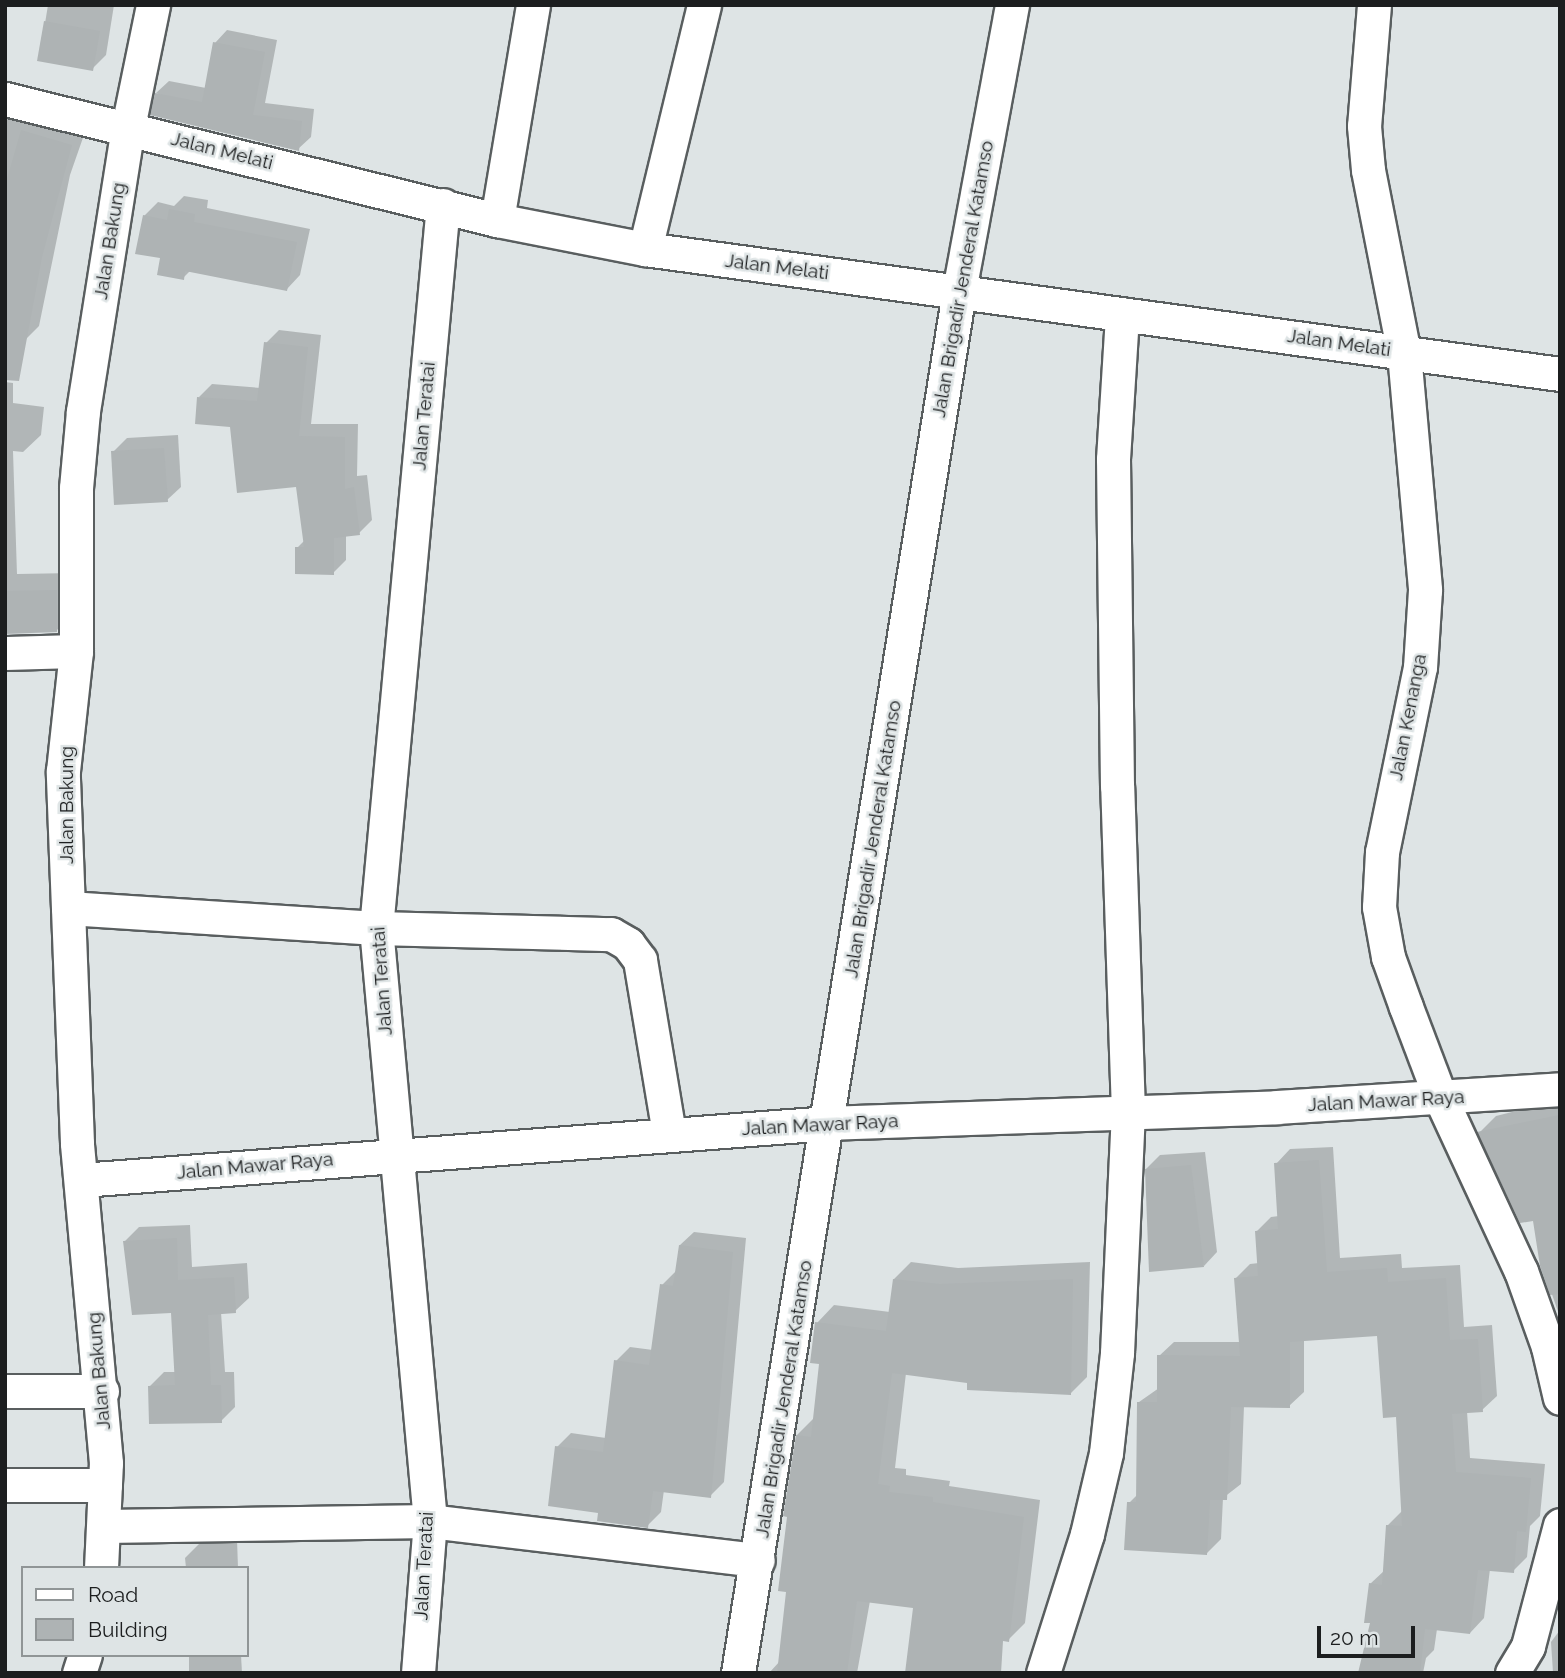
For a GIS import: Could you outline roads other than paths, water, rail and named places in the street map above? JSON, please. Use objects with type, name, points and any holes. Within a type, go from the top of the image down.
[{"type":"street","name":"Jalan Bakung","points":[[101,1566],[105,1526],[102,1391],[81,1180],[71,1043],[63,771],[76,651],[76,488],[83,411],[128,127],[153,5]]},
{"type":"street","points":[[497,220],[533,5]]},
{"type":"street","points":[[645,250],[704,5]]},
{"type":"street","name":"Jalan Brigadir Jenderal Katamso","points":[[738,1673],[828,1124],[959,291],[1012,5]]},
{"type":"street","name":"Jalan Kenanga","points":[[1374,5],[1364,126],[1368,170],[1404,353],[1425,590],[1420,667],[1382,852],[1379,906],[1388,957],[1441,1099],[1521,1271],[1548,1348],[1560,1398]]},
{"type":"street","name":"Jalan Melati","points":[[5,99],[128,127],[497,220],[645,250],[1560,374]]},
{"type":"street","name":"Jalan Teratai","points":[[418,1673],[430,1521],[376,928],[443,205]]},
{"type":"street","points":[[1043,1673],[1087,1534],[1106,1453],[1117,1353],[1128,1112],[1116,786],[1113,459],[1122,314]]},
{"type":"street","points":[[5,653],[76,651]]},
{"type":"street","points":[[68,908],[376,928],[611,934],[628,944],[640,960],[670,1134]]},
{"type":"street","name":"Jalan Mawar Raya","points":[[81,1180],[828,1124],[1441,1099],[1560,1089]]},
{"type":"street","points":[[5,1391],[102,1391]]},
{"type":"street","points":[[5,1485],[105,1485]]},
{"type":"street","points":[[105,1526],[430,1521],[758,1560]]},
{"type":"street","points":[[1522,1664],[1560,1525]]}]
